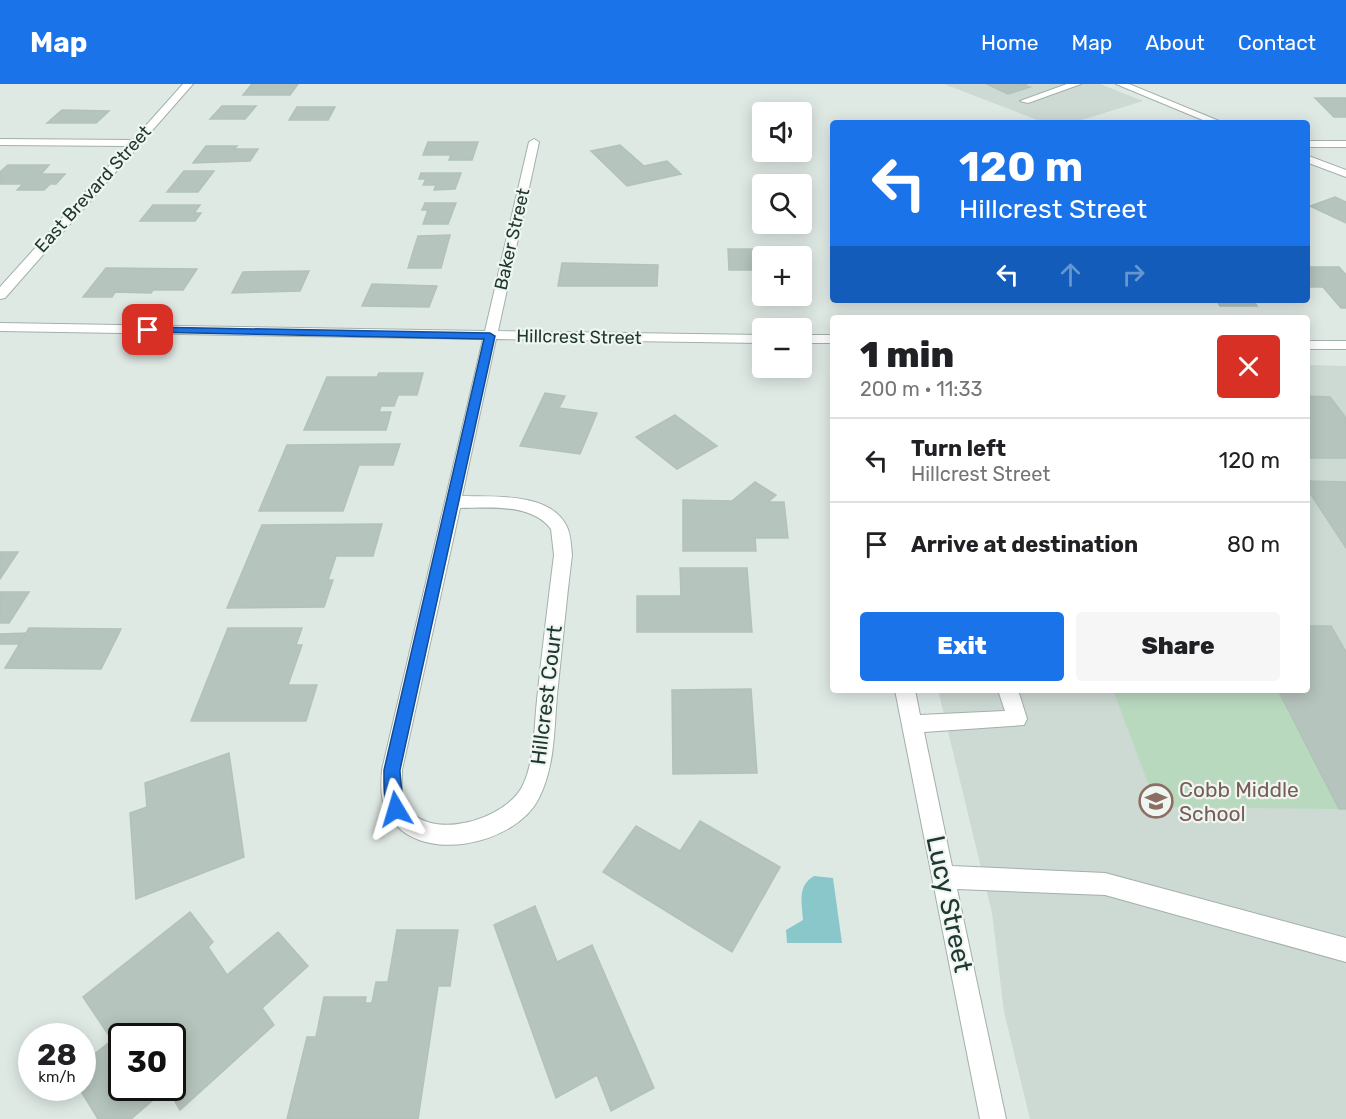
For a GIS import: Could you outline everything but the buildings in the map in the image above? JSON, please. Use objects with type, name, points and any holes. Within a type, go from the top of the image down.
[{"type":"street","name":"East Brevard Street","points":[[0,295],[133,143],[188,84]]},
{"type":"street","points":[[1024,101],[1076,84]]},
{"type":"street","points":[[1121,84],[1211,120]]},
{"type":"street","points":[[0,142],[133,143]]},
{"type":"street","name":"Baker Street","points":[[490,336],[534,142]]},
{"type":"street","points":[[1310,144],[1346,144]]},
{"type":"street","points":[[1310,160],[1346,174]]},
{"type":"street","name":"Hillcrest Street","points":[[0,327],[752,339]]},
{"type":"street","name":"Hillcrest Court","points":[[453,502],[509,503],[542,510],[551,516],[560,528],[563,555],[541,754],[530,794],[518,810],[488,827],[465,834],[438,835],[411,825],[396,809],[392,790],[392,770],[490,336]]},
{"type":"street","points":[[812,339],[830,339]]},
{"type":"street","points":[[1310,345],[1346,345]]},
{"type":"street","name":"Lucy Street","points":[[906,693],[993,1119]]},
{"type":"street","points":[[912,724],[1017,719],[1009,693]]},
{"type":"street","points":[[944,877],[1105,884],[1346,950]]},
{"type":"shaded area","points":[[944,84],[1100,84],[1143,101],[1082,120],[1037,120]]},
{"type":"shaded area","name":"Cobb Middle School","points":[[1310,365],[1346,366],[1346,1119],[1030,1119],[1004,1012],[992,913],[939,693],[1310,693]]},
{"type":"green space","points":[[1114,693],[1280,693],[1339,809],[1157,807]]},
{"type":"water","points":[[814,876],[833,878],[842,943],[787,943],[786,930],[803,920],[803,890]]},
{"type":"place","name":"Cobb Middle School","points":[[1156,801]]},
{"type":"route","points":[[148,330],[490,336],[392,770],[392,790],[396,809]]}]
